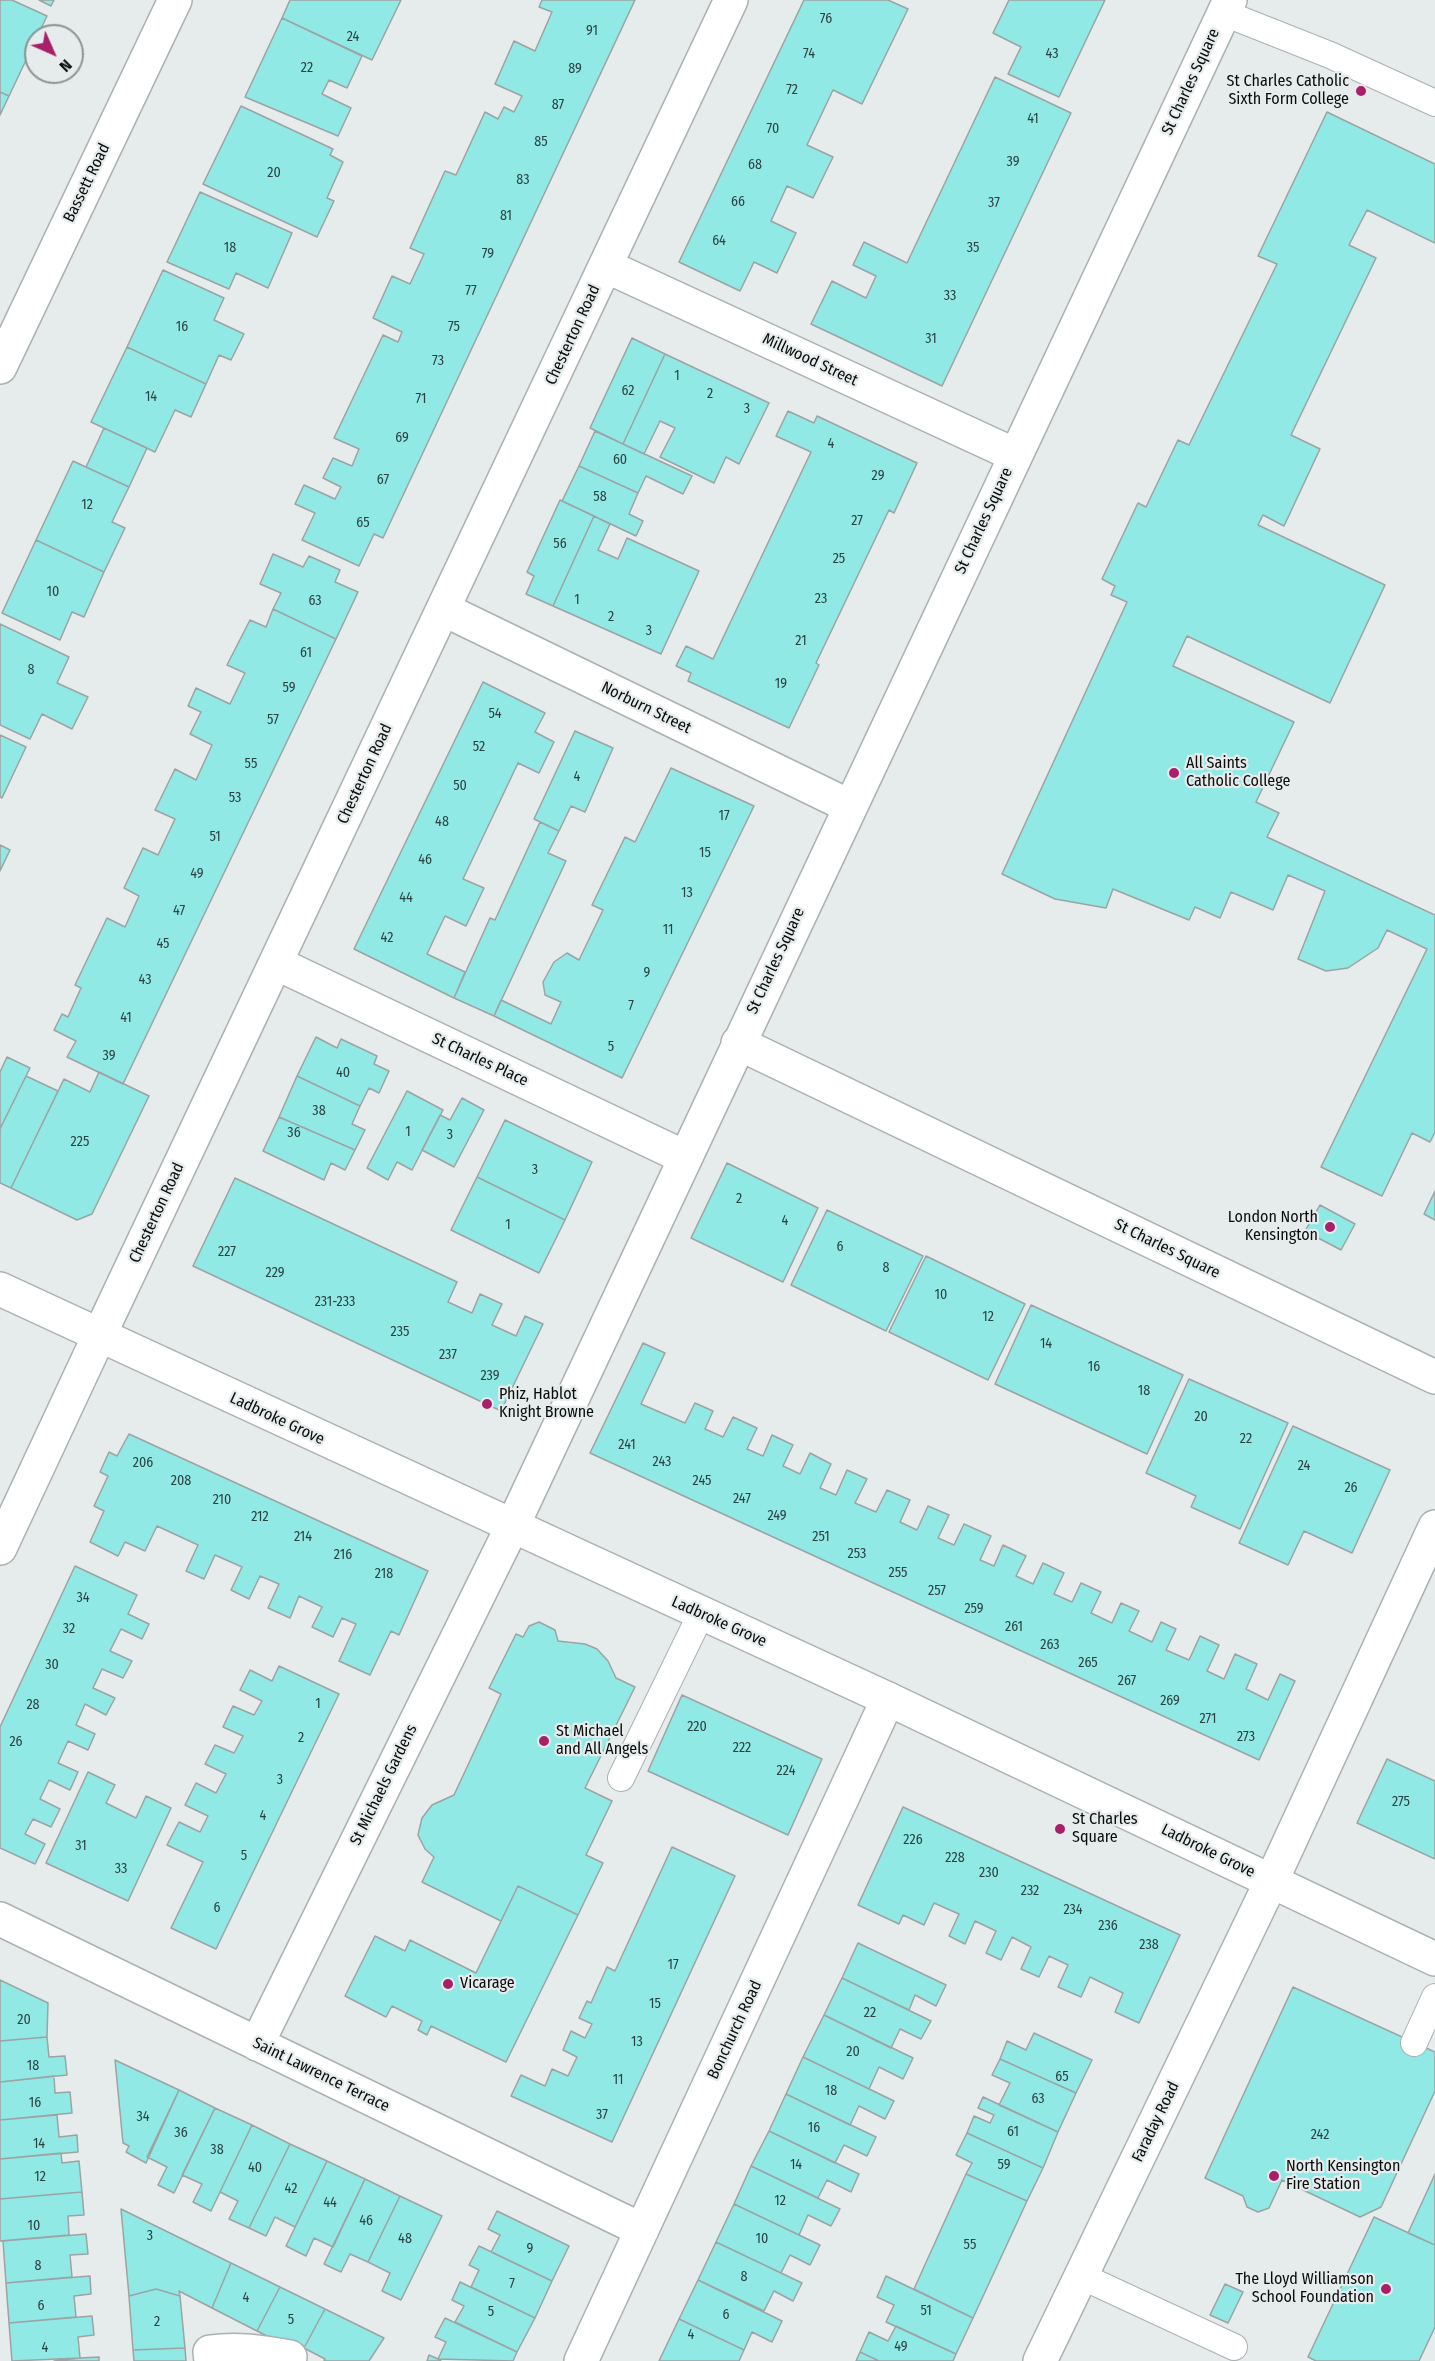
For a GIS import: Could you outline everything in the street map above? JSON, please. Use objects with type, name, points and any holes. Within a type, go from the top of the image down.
[{"type":"street","name":"Bassett Road","points":[[0,367],[175,0]]},
{"type":"street","name":"Chesterton Road","points":[[0,1548],[731,0]]},
{"type":"street","name":"St Charles Square","points":[[512,1527],[1227,6]]},
{"type":"street","name":"Millwood Street","points":[[606,266],[1015,455]]},
{"type":"street","name":"Norburn Street","points":[[444,609],[849,806]]},
{"type":"street","name":"St Charles Place","points":[[276,963],[684,1157]]},
{"type":"street","name":"St Charles Square","points":[[738,1043],[1435,1377]]},
{"type":"street","name":"Ladbroke Grove","points":[[0,1289],[888,1699],[1435,1959]]},
{"type":"street","name":"St Michaels Gardens","points":[[257,2044],[512,1527]]},
{"type":"street","points":[[1271,1882],[1435,1527]]},
{"type":"street","name":"Bonchurch Road","points":[[581,2361],[888,1699]]},
{"type":"street","name":"Faraday Road","points":[[1040,2361],[1271,1882]]},
{"type":"street","name":"Saint Lawrence Terrace","points":[[0,1919],[642,2230]]},
{"type":"street","points":[[211,2361],[210,2352],[229,2349],[290,2357]]},
{"type":"lane","points":[[1227,6],[1435,103]]},
{"type":"lane","points":[[621,1778],[701,1614]]},
{"type":"lane","points":[[1414,2043],[1435,1997]]},
{"type":"lane","points":[[1081,2276],[1234,2348]]},
{"type":"building","points":[[0,0],[12,0],[47,16],[43,24],[24,24],[24,64],[9,96],[0,92]]},
{"type":"building","points":[[39,0],[54,0],[51,6]]},
{"type":"building","points":[[290,0],[401,0],[372,60],[282,18]]},
{"type":"building","points":[[542,0],[635,0],[383,538],[374,534],[359,566],[302,540],[315,513],[295,504],[304,485],[335,499],[341,487],[323,478],[333,458],[352,466],[359,449],[334,438],[383,335],[398,342],[402,332],[373,318],[392,276],[410,284],[424,254],[410,248],[445,171],[456,175],[485,112],[498,119],[504,107],[514,112],[522,96],[495,84],[514,41],[535,51],[552,12],[539,7]]},
{"type":"building","points":[[804,0],[888,0],[908,9],[862,104],[833,90],[807,145],[833,157],[813,198],[787,186],[771,221],[796,233],[777,273],[754,262],[740,291],[679,262]]},
{"type":"building","points":[[1009,0],[1105,0],[1059,97],[1008,74],[1021,47],[993,33]]},
{"type":"building","points":[[282,18],[362,56],[347,88],[329,80],[322,94],[351,108],[338,136],[245,97]]},
{"type":"building","points":[[995,77],[1071,113],[942,386],[811,324],[832,281],[866,298],[876,276],[853,265],[864,242],[907,263]]},
{"type":"building","points":[[0,92],[9,96],[0,115]]},
{"type":"building","points":[[241,106],[333,149],[330,155],[343,162],[327,198],[334,201],[317,237],[203,184]]},
{"type":"building","points":[[1327,112],[1435,164],[1435,243],[1367,210],[1349,245],[1376,258],[1291,435],[1320,449],[1284,526],[1263,515],[1258,525],[1385,585],[1330,703],[1187,636],[1173,666],[1294,722],[1256,802],[1279,813],[1267,837],[1435,915],[1435,1132],[1430,1142],[1412,1133],[1382,1196],[1321,1167],[1427,949],[1387,930],[1378,948],[1348,968],[1326,971],[1298,959],[1325,891],[1288,875],[1273,910],[1231,892],[1220,918],[1195,907],[1189,920],[1113,889],[1106,908],[1055,899],[1002,874],[1127,602],[1111,595],[1115,586],[1102,579],[1138,503],[1146,507],[1178,440],[1189,445],[1277,264],[1258,256]]},
{"type":"building","points":[[200,192],[292,233],[268,288],[236,273],[229,289],[167,262]]},
{"type":"building","points":[[163,270],[224,298],[214,320],[244,334],[231,360],[219,355],[206,384],[127,347]]},
{"type":"building","points":[[632,338],[665,354],[623,444],[590,428]]},
{"type":"building","points":[[127,347],[206,384],[191,417],[175,410],[155,452],[91,422]]},
{"type":"building","points":[[665,354],[769,403],[739,464],[726,457],[714,483],[660,457],[675,428],[660,421],[644,454],[623,444]]},
{"type":"building","points":[[788,411],[814,423],[817,416],[917,463],[894,513],[889,510],[816,663],[819,665],[789,728],[688,681],[691,673],[676,666],[686,646],[713,659],[811,452],[776,436]]},
{"type":"building","points":[[104,428],[147,448],[129,487],[86,467]]},
{"type":"building","points":[[595,431],[692,476],[683,494],[646,476],[638,493],[579,466]]},
{"type":"building","points":[[73,461],[129,487],[112,522],[125,528],[104,572],[36,540]]},
{"type":"building","points":[[579,466],[638,493],[629,514],[643,521],[636,536],[562,501]]},
{"type":"building","points":[[560,500],[594,516],[553,606],[526,594],[534,576],[527,572]]},
{"type":"building","points":[[594,516],[610,524],[598,550],[618,559],[627,538],[699,571],[661,654],[553,606]]},
{"type":"building","points":[[36,540],[104,572],[84,617],[72,612],[60,640],[2,613]]},
{"type":"building","points":[[273,554],[303,567],[309,556],[340,570],[335,582],[358,592],[336,639],[273,609],[281,593],[260,584]]},
{"type":"building","points":[[273,609],[336,639],[123,1084],[67,1057],[76,1041],[54,1030],[62,1014],[68,1017],[81,988],[75,985],[107,918],[125,927],[139,896],[124,888],[143,848],[158,855],[175,819],[155,810],[175,769],[196,780],[212,745],[190,734],[201,712],[188,706],[196,688],[230,704],[245,673],[227,665],[250,620],[266,627]]},
{"type":"building","points":[[0,624],[69,657],[57,683],[88,697],[72,729],[42,714],[30,739],[0,725]]},
{"type":"building","points":[[483,682],[545,713],[535,732],[554,742],[539,773],[518,763],[463,879],[484,888],[466,926],[445,916],[427,954],[465,972],[454,998],[354,949]]},
{"type":"building","points":[[575,731],[613,748],[585,812],[571,806],[559,831],[534,819]]},
{"type":"building","points":[[0,735],[26,747],[2,798],[0,797]]},
{"type":"building","points":[[671,768],[754,806],[622,1078],[494,1016],[501,1000],[551,1024],[561,1002],[545,995],[543,982],[554,962],[567,953],[579,960],[603,910],[592,905],[625,837],[635,842]]},
{"type":"building","points":[[540,822],[559,831],[548,853],[566,861],[494,1016],[454,998],[490,918],[495,920]]},
{"type":"building","points":[[0,845],[10,850],[0,871]]},
{"type":"building","points":[[316,1037],[337,1048],[341,1039],[377,1056],[374,1064],[389,1071],[379,1093],[369,1088],[360,1106],[297,1076]]},
{"type":"building","points":[[7,1057],[30,1068],[0,1129],[0,1072]]},
{"type":"building","points":[[99,1072],[149,1096],[92,1214],[77,1220],[11,1188],[64,1079],[90,1092]]},
{"type":"building","points":[[26,1076],[58,1091],[11,1188],[0,1183],[0,1129]]},
{"type":"building","points":[[297,1076],[360,1106],[352,1124],[365,1130],[355,1150],[279,1117]]},
{"type":"building","points":[[407,1091],[443,1110],[412,1170],[397,1162],[388,1180],[367,1168]]},
{"type":"building","points":[[462,1098],[484,1110],[454,1167],[422,1150],[440,1115],[450,1120]]},
{"type":"building","points":[[279,1117],[355,1150],[345,1170],[331,1163],[324,1180],[263,1151]]},
{"type":"building","points":[[505,1120],[592,1162],[565,1220],[477,1177]]},
{"type":"building","points":[[727,1163],[818,1208],[783,1282],[691,1238]]},
{"type":"building","points":[[477,1177],[565,1220],[539,1273],[451,1230]]},
{"type":"building","points":[[235,1178],[457,1282],[448,1302],[472,1313],[480,1294],[502,1304],[492,1325],[516,1336],[525,1316],[543,1324],[501,1411],[193,1266]]},
{"type":"building","points":[[1435,1191],[1435,1220],[1424,1214]]},
{"type":"building","name":"London North Kensington","points":[[1320,1205],[1355,1224],[1341,1250],[1305,1231]]},
{"type":"building","points":[[827,1210],[923,1256],[886,1331],[791,1285]]},
{"type":"building","points":[[926,1256],[1025,1304],[988,1380],[889,1332]]},
{"type":"building","points":[[1031,1305],[1183,1375],[1147,1454],[995,1384]]},
{"type":"building","points":[[643,1343],[665,1353],[641,1404],[685,1423],[695,1403],[713,1411],[705,1429],[723,1437],[733,1417],[757,1428],[747,1449],[763,1456],[772,1435],[793,1445],[783,1466],[800,1474],[810,1453],[831,1464],[820,1488],[836,1495],[847,1470],[867,1479],[855,1503],[876,1512],[887,1490],[910,1500],[900,1522],[917,1530],[928,1506],[949,1515],[938,1538],[954,1545],[964,1524],[991,1536],[980,1560],[994,1566],[1003,1545],[1026,1556],[1016,1576],[1033,1584],[1043,1563],[1064,1573],[1054,1594],[1072,1602],[1081,1583],[1101,1592],[1091,1613],[1112,1623],[1121,1603],[1139,1611],[1129,1631],[1152,1642],[1161,1622],[1176,1629],[1166,1650],[1189,1660],[1200,1636],[1219,1645],[1207,1671],[1224,1679],[1235,1654],[1257,1664],[1246,1689],[1268,1700],[1280,1674],[1295,1681],[1259,1760],[590,1453]]},
{"type":"building","points":[[1189,1379],[1288,1423],[1240,1529],[1191,1507],[1196,1496],[1146,1473]]},
{"type":"building","points":[[1293,1426],[1390,1470],[1352,1553],[1304,1531],[1288,1565],[1239,1543]]},
{"type":"building","points":[[129,1434],[428,1571],[399,1635],[391,1631],[370,1675],[339,1661],[356,1624],[342,1618],[333,1637],[312,1627],[322,1607],[299,1596],[290,1618],[268,1608],[279,1584],[260,1576],[249,1599],[231,1590],[242,1567],[215,1555],[204,1579],[186,1571],[198,1545],[157,1526],[145,1551],[125,1542],[118,1556],[90,1542],[104,1511],[94,1506],[108,1476],[100,1472],[109,1452],[117,1456]]},
{"type":"building","points":[[75,1566],[137,1595],[128,1614],[149,1624],[142,1639],[121,1629],[110,1651],[132,1661],[123,1678],[102,1669],[93,1688],[115,1698],[106,1715],[85,1704],[76,1725],[95,1734],[88,1750],[68,1741],[58,1763],[78,1772],[70,1790],[49,1780],[40,1799],[60,1809],[51,1827],[33,1819],[25,1834],[45,1844],[35,1864],[0,1848],[0,1727]]},
{"type":"building","name":"St Michael and All Angels","points":[[539,1622],[555,1630],[558,1641],[585,1644],[597,1649],[608,1661],[616,1678],[635,1687],[585,1788],[612,1801],[586,1855],[603,1863],[578,1915],[518,1886],[501,1921],[422,1882],[434,1857],[425,1849],[418,1835],[422,1818],[432,1805],[454,1795],[501,1694],[489,1688],[516,1634],[523,1637],[529,1626]]},
{"type":"building","points":[[279,1666],[339,1694],[216,1949],[171,1928],[203,1862],[167,1845],[179,1822],[200,1832],[208,1816],[185,1805],[196,1783],[216,1793],[226,1774],[205,1764],[215,1745],[234,1753],[243,1736],[223,1727],[233,1706],[254,1715],[262,1701],[240,1690],[250,1670],[272,1681]]},
{"type":"building","points":[[682,1695],[822,1759],[788,1835],[648,1771]]},
{"type":"building","points":[[1387,1759],[1435,1781],[1435,1859],[1357,1823]]},
{"type":"building","points":[[88,1772],[115,1785],[106,1803],[136,1818],[146,1796],[171,1808],[128,1901],[46,1863]]},
{"type":"building","points":[[903,1807],[1180,1935],[1139,2023],[1115,2012],[1123,1993],[1090,1977],[1081,1997],[1058,1987],[1068,1965],[1049,1956],[1039,1977],[1021,1969],[1031,1947],[1012,1937],[1001,1960],[986,1953],[996,1931],[975,1921],[965,1944],[949,1936],[959,1914],[934,1903],[924,1925],[903,1915],[899,1924],[858,1905]]},
{"type":"building","points":[[672,1847],[735,1876],[612,2142],[511,2096],[521,2075],[545,2086],[552,2069],[568,2076],[577,2057],[563,2050],[571,2031],[585,2038],[592,2024],[579,2018],[587,2001],[591,2003],[607,1967],[615,1971]]},
{"type":"building","name":"Vicarage","points":[[518,1886],[578,1915],[506,2062],[431,2026],[427,2035],[418,2030],[422,2021],[392,2006],[386,2017],[345,1996],[375,1936],[405,1951],[410,1940],[476,1973]]},
{"type":"building","points":[[858,1943],[946,1985],[936,2006],[915,1995],[909,2010],[842,1978]]},
{"type":"building","points":[[842,1978],[931,2021],[921,2039],[900,2029],[891,2048],[824,2015]]},
{"type":"building","points":[[0,1980],[48,2003],[47,2037],[0,2041]]},
{"type":"building","points":[[1293,1987],[1435,2052],[1435,2091],[1381,2207],[1360,2217],[1282,2180],[1269,2208],[1258,2212],[1247,2207],[1243,2196],[1205,2178]]},
{"type":"building","points":[[824,2015],[913,2058],[903,2079],[879,2067],[869,2089],[803,2057]]},
{"type":"building","points":[[1034,2033],[1092,2060],[1076,2093],[1000,2059],[1007,2041],[1026,2050]]},
{"type":"building","points":[[47,2037],[49,2057],[65,2056],[67,2075],[0,2082],[0,2041]]},
{"type":"building","points":[[803,2057],[894,2101],[885,2119],[859,2106],[850,2125],[786,2094]]},
{"type":"building","points":[[1000,2059],[1076,2093],[1058,2132],[999,2105],[1010,2083],[992,2075]]},
{"type":"building","points":[[115,2060],[179,2090],[146,2163],[126,2152],[129,2146],[123,2143]]},
{"type":"building","points":[[54,2076],[55,2093],[70,2092],[72,2113],[0,2120],[0,2082]]},
{"type":"building","points":[[179,2090],[215,2108],[174,2193],[158,2185],[167,2167],[147,2157]]},
{"type":"building","points":[[786,2094],[876,2137],[867,2156],[844,2145],[835,2163],[769,2131]]},
{"type":"building","points":[[983,2097],[1058,2132],[1043,2168],[967,2133],[974,2116],[990,2123],[994,2115],[978,2108]]},
{"type":"building","points":[[215,2108],[252,2125],[211,2211],[193,2202],[202,2184],[182,2175]]},
{"type":"building","points":[[57,2115],[59,2137],[77,2135],[78,2152],[0,2159],[0,2120]]},
{"type":"building","points":[[252,2125],[290,2144],[249,2228],[229,2219],[238,2201],[220,2192]]},
{"type":"building","points":[[769,2131],[859,2174],[851,2192],[827,2180],[818,2198],[751,2166]]},
{"type":"building","points":[[967,2133],[1043,2168],[1027,2201],[966,2174],[972,2163],[956,2155]]},
{"type":"building","points":[[290,2144],[327,2161],[295,2227],[275,2217],[266,2236],[249,2228]]},
{"type":"building","points":[[61,2153],[62,2163],[79,2161],[82,2192],[0,2199],[0,2159]]},
{"type":"building","points":[[327,2161],[365,2179],[333,2247],[314,2238],[306,2256],[286,2246]]},
{"type":"building","points":[[751,2166],[840,2209],[831,2226],[808,2215],[799,2235],[734,2204]]},
{"type":"building","points":[[966,2174],[1027,2201],[973,2318],[914,2289]]},
{"type":"building","points":[[1435,2174],[1435,2245],[1408,2233]]},
{"type":"building","points":[[365,2179],[400,2196],[368,2262],[350,2254],[341,2272],[324,2264]]},
{"type":"building","points":[[82,2192],[84,2215],[68,2216],[69,2235],[0,2241],[0,2199]]},
{"type":"building","points":[[400,2196],[442,2216],[401,2300],[382,2291],[390,2273],[368,2262]]},
{"type":"building","points":[[734,2204],[820,2245],[810,2265],[790,2255],[781,2273],[716,2242]]},
{"type":"building","points":[[121,2209],[231,2263],[212,2308],[179,2291],[180,2296],[156,2289],[129,2296]]},
{"type":"building","points":[[497,2211],[569,2246],[552,2281],[491,2252],[500,2235],[488,2229]]},
{"type":"building","name":"The Lloyd Williamson School Foundation","points":[[1374,2217],[1435,2245],[1435,2327],[1419,2361],[1316,2361],[1308,2357]]},
{"type":"building","points":[[86,2234],[88,2254],[70,2255],[72,2277],[6,2283],[3,2241]]},
{"type":"building","points":[[716,2242],[802,2283],[793,2301],[774,2291],[764,2311],[698,2280]]},
{"type":"building","points":[[479,2246],[552,2281],[535,2318],[471,2287],[479,2270],[469,2265]]},
{"type":"building","points":[[231,2263],[280,2287],[257,2331],[212,2308]]},
{"type":"building","points":[[90,2276],[91,2294],[74,2296],[76,2317],[9,2323],[6,2283]]},
{"type":"building","points":[[886,2276],[973,2318],[956,2354],[886,2322],[894,2305],[877,2297]]},
{"type":"building","points":[[698,2280],[782,2321],[772,2342],[752,2332],[744,2350],[679,2319]]},
{"type":"building","points":[[460,2282],[535,2318],[517,2352],[455,2322],[464,2306],[452,2300]]},
{"type":"building","points":[[1225,2284],[1243,2292],[1228,2323],[1210,2315]]},
{"type":"building","points":[[280,2287],[325,2309],[304,2348],[295,2350],[257,2331]]},
{"type":"building","points":[[156,2289],[180,2296],[185,2348],[133,2350],[129,2296]]},
{"type":"building","points":[[325,2309],[384,2338],[369,2361],[324,2361],[325,2359],[304,2348]]},
{"type":"building","points":[[92,2316],[94,2335],[78,2337],[80,2358],[12,2361],[9,2323]]},
{"type":"building","points":[[445,2318],[517,2352],[513,2361],[438,2359],[446,2342],[435,2337]]},
{"type":"building","points":[[679,2319],[744,2350],[739,2361],[659,2361]]},
{"type":"building","points":[[896,2326],[956,2354],[953,2361],[879,2361],[860,2352],[869,2332],[888,2341]]},
{"type":"building","points":[[185,2348],[186,2361],[134,2361],[133,2350]]},
{"type":"building","points":[[860,2352],[879,2361],[856,2361]]},
{"type":"building","points":[[429,2355],[438,2359],[441,2361],[427,2361]]},
{"type":"building","points":[[99,2357],[99,2361],[54,2361],[80,2358]]},
{"type":"place","name":"St Charles Catholic Sixth Form College","points":[[1361,91]]},
{"type":"place","name":"All Saints Catholic College","points":[[1174,773]]},
{"type":"place","name":"London North Kensington","points":[[1330,1227]]},
{"type":"place","name":"Phiz, Hablot Knight Browne","points":[[487,1404]]},
{"type":"place","name":"St Michael and All Angels","points":[[544,1741]]},
{"type":"place","name":"St Charles Square","points":[[1060,1829]]},
{"type":"place","name":"Vicarage","points":[[448,1984]]},
{"type":"place","name":"North Kensington Fire Station","points":[[1274,2176]]},
{"type":"place","name":"The Lloyd Williamson School Foundation","points":[[1386,2289]]}]
